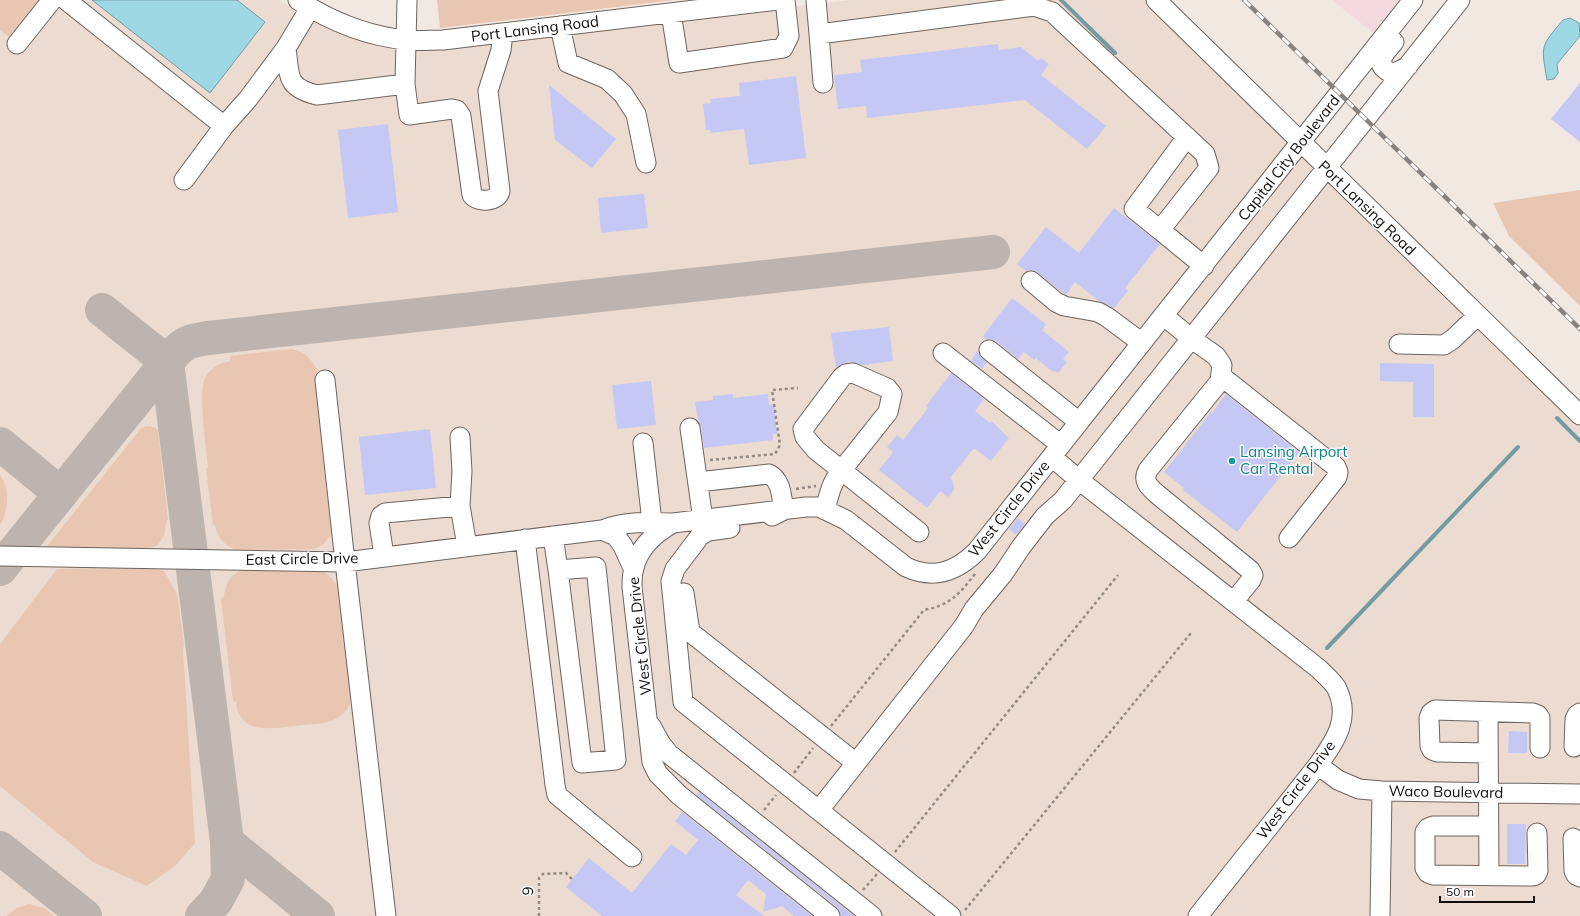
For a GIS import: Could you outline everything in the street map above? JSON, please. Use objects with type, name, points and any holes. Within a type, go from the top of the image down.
[{"type":"street","points":[[17,44],[52,0]]},
{"type":"street","points":[[66,0],[224,126]]},
{"type":"street","name":"Port Lansing Road","points":[[304,4],[344,24],[377,35],[406,40],[443,40],[778,0]]},
{"type":"street","points":[[671,13],[679,63],[783,48],[789,36],[785,0]]},
{"type":"street","points":[[816,0],[823,83]]},
{"type":"street","name":"Port Lansing Road","points":[[1156,0],[1477,316],[1580,415]]},
{"type":"street","name":"Capital City Boulevard","points":[[1056,451],[1204,266],[1413,0]]},
{"type":"street","points":[[1408,66],[1393,73],[1382,67],[1381,62],[1384,55],[1427,0]]},
{"type":"street","points":[[819,810],[964,626],[974,609],[1003,574],[1020,546],[1045,516],[1063,500],[1460,0]]},
{"type":"street","points":[[403,1],[406,40],[404,84],[409,115],[452,109],[457,110],[461,116],[472,195],[475,199],[480,201],[497,198],[500,195],[488,91],[501,50],[503,33]]},
{"type":"street","points":[[819,34],[1034,3],[1052,12],[1205,154],[1209,168],[1160,230]]},
{"type":"street","points":[[184,180],[224,126],[248,99],[286,48],[304,4]]},
{"type":"street","points":[[560,26],[568,63],[607,80],[623,94],[636,114],[646,163]]},
{"type":"street","points":[[286,48],[291,81],[296,87],[307,92],[317,95],[404,84]]},
{"type":"street","points":[[1187,137],[1134,209],[1204,266]]},
{"type":"street","points":[[1031,281],[1060,304],[1098,312],[1142,343]]},
{"type":"street","points":[[1164,316],[1216,356],[1222,365],[1221,376],[1220,381],[1145,476],[1146,483],[1149,488],[1250,570],[1253,575],[1251,580],[1234,601]]},
{"type":"street","points":[[1400,344],[1444,345],[1453,339],[1477,316]]},
{"type":"street","points":[[989,350],[1079,422]]},
{"type":"street","points":[[943,353],[1056,451]]},
{"type":"street","points":[[825,510],[830,488],[841,471],[888,412],[892,394],[887,388],[853,373],[846,374],[842,378],[803,429],[804,437],[841,471],[919,532]]},
{"type":"street","points":[[1221,376],[1336,467],[1338,472],[1337,477],[1289,538]]},
{"type":"street","points":[[325,380],[386,916]]},
{"type":"street","points":[[690,428],[702,482],[703,520]]},
{"type":"street","points":[[460,437],[462,471],[460,506],[467,546]]},
{"type":"street","points":[[643,443],[652,522]]},
{"type":"street","name":"West Circle Drive","points":[[830,916],[679,795],[658,774],[652,762],[632,587],[633,568],[639,554],[650,540],[662,529],[673,523],[806,507],[819,507],[846,520],[906,567],[916,572],[942,573],[954,569],[977,551],[1056,451],[1079,480],[1319,669],[1335,686],[1342,703],[1341,723],[1335,742],[1198,916]]},
{"type":"street","points":[[702,482],[769,474],[775,478],[779,484],[784,510],[758,524],[708,530],[700,536],[675,569],[671,581],[683,702],[951,916]]},
{"type":"street","points":[[384,556],[379,523],[381,516],[386,513],[460,506]]},
{"type":"street","name":"East Circle Drive","points":[[0,556],[345,562],[602,530],[613,526],[652,522],[673,523]]},
{"type":"street","points":[[602,530],[616,536],[623,546],[633,568]]},
{"type":"street","points":[[553,536],[582,763],[616,760],[596,567],[558,570]]},
{"type":"street","points":[[525,539],[557,795],[632,857]]},
{"type":"street","points":[[686,556],[682,574],[690,632],[856,763]]},
{"type":"street","points":[[1488,753],[1437,752],[1432,750],[1430,746],[1429,718],[1431,713],[1435,710],[1533,713],[1538,715],[1540,718],[1540,748]]},
{"type":"street","points":[[1488,712],[1489,875]]},
{"type":"street","points":[[1574,747],[1575,719],[1577,714],[1580,713]]},
{"type":"street","points":[[648,721],[661,744],[669,754],[872,916]]},
{"type":"street","name":"Waco Boulevard","points":[[1318,765],[1338,780],[1359,789],[1382,791],[1580,794]]},
{"type":"street","points":[[1380,916],[1382,791]]},
{"type":"street","points":[[1488,826],[1433,826],[1428,828],[1425,832],[1425,868],[1428,873],[1433,875],[1536,875],[1538,871],[1538,833]]},
{"type":"street","points":[[1573,838],[1574,871],[1576,875],[1580,877]]},
{"type":"path","points":[[702,482],[704,461],[775,454],[780,445],[772,390],[798,388]]},
{"type":"path","points":[[754,822],[924,610],[936,608],[950,602],[959,594],[976,572]]},
{"type":"path","points":[[854,902],[1118,575]]},
{"type":"path","points":[[968,906],[1191,633]]},
{"type":"path","name":"9","points":[[539,916],[539,878],[543,874],[566,873],[572,879]]},
{"type":"shaded area","points":[[0,0],[279,0],[308,19],[323,26],[369,41],[761,10],[851,0],[1145,0],[1580,425],[1580,916],[0,916]]},
{"type":"shaded area","points":[[0,0],[39,0],[9,37],[0,30]]},
{"type":"shaded area","points":[[437,0],[675,0],[440,28]]},
{"type":"shaded area","points":[[1332,0],[1416,0],[1382,40]]},
{"type":"shaded area","points":[[1580,190],[1580,306],[1509,236],[1493,203]]},
{"type":"shaded area","points":[[291,349],[296,350],[308,357],[314,364],[318,373],[334,530],[323,545],[314,549],[236,550],[228,546],[222,540],[215,525],[213,525],[206,469],[208,467],[202,407],[203,385],[209,372],[216,366],[230,361],[230,356]]},
{"type":"shaded area","points":[[146,426],[153,427],[158,430],[168,520],[164,535],[158,545],[147,549],[48,547],[48,545],[142,427],[143,428]]},
{"type":"shaded area","points":[[0,475],[7,493],[7,506],[0,525]]},
{"type":"shaded area","points":[[149,567],[164,571],[177,594],[184,645],[183,650],[195,843],[176,865],[147,886],[93,862],[0,786],[0,644],[57,569]]},
{"type":"shaded area","points":[[248,568],[318,569],[331,578],[341,591],[352,699],[347,709],[339,717],[331,721],[321,723],[281,728],[261,728],[244,721],[239,713],[236,702],[233,701],[221,599],[224,596],[226,585],[230,578],[239,571]]},
{"type":"shaded area","points":[[29,904],[44,908],[54,916],[6,916],[17,908]]},
{"type":"water","points":[[92,0],[237,0],[265,22],[210,93]]},
{"type":"water","points":[[1570,18],[1579,23],[1580,36],[1557,64],[1558,73],[1554,79],[1547,80],[1543,53],[1544,47],[1550,36],[1563,20]]},
{"type":"building","points":[[998,44],[999,50],[1021,47],[1038,61],[1041,58],[1049,64],[1041,75],[1106,126],[1087,149],[1025,100],[867,118],[866,106],[838,109],[834,75],[862,72],[860,60]]},
{"type":"building","points":[[796,76],[806,158],[749,165],[744,129],[711,133],[710,130],[706,130],[703,104],[711,103],[710,99],[740,96],[739,83]]},
{"type":"building","points":[[1580,83],[1580,142],[1551,119]]},
{"type":"building","points":[[549,85],[616,139],[592,168],[555,140]]},
{"type":"building","points":[[388,124],[398,212],[348,218],[338,130]]},
{"type":"building","points":[[644,194],[648,228],[601,233],[598,198]]},
{"type":"building","points":[[1114,208],[1160,244],[1125,288],[1128,291],[1114,308],[1099,301],[1075,282],[1066,295],[1038,273],[1033,270],[1026,271],[1017,264],[1046,227],[1079,253]]},
{"type":"building","points":[[1012,298],[1046,324],[1042,330],[1069,352],[1063,359],[1067,362],[1058,373],[1053,372],[1036,358],[1034,360],[1024,352],[1018,359],[996,341],[991,339],[986,340],[983,336]]},
{"type":"building","points":[[889,327],[893,361],[862,365],[851,362],[844,363],[836,368],[831,333]]},
{"type":"building","points":[[978,350],[979,354],[987,362],[982,369],[971,361]]},
{"type":"building","points":[[1380,363],[1434,364],[1434,417],[1413,417],[1413,382],[1380,381]]},
{"type":"building","points":[[951,373],[984,399],[975,411],[990,423],[991,421],[1009,438],[991,461],[974,448],[951,477],[954,490],[948,497],[940,491],[927,508],[879,470],[893,452],[887,447],[897,435],[903,440],[928,408],[926,406]]},
{"type":"building","points":[[651,381],[656,425],[617,429],[612,385]]},
{"type":"building","points":[[733,394],[733,398],[768,394],[769,405],[774,404],[777,433],[773,434],[773,440],[704,448],[701,426],[698,420],[695,402],[713,400],[713,396]]},
{"type":"building","name":"Lansing Airport Car Rental","points":[[1226,394],[1299,452],[1237,532],[1183,490],[1184,488],[1164,472]]},
{"type":"building","points":[[430,429],[436,488],[365,495],[359,437]]},
{"type":"building","points":[[1018,518],[1025,524],[1016,535],[1009,529]]},
{"type":"building","points":[[1509,731],[1527,732],[1527,753],[1508,753]]},
{"type":"building","points":[[699,792],[854,916],[841,916],[837,907],[696,795]]},
{"type":"building","points":[[682,812],[812,916],[794,916],[782,906],[763,912],[766,894],[748,880],[736,895],[764,916],[602,916],[566,887],[589,858],[632,893],[671,844],[686,855],[698,840],[675,821]]},
{"type":"building","points":[[1507,824],[1526,824],[1525,864],[1507,864]]},
{"type":"waterway","points":[[1061,0],[1115,53]]},
{"type":"waterway","points":[[1557,418],[1580,441]]},
{"type":"waterway","points":[[1327,648],[1518,447]]},
{"type":"taxiway","points":[[202,916],[216,901],[228,879],[227,842],[167,362],[184,344],[208,338],[993,252]]},
{"type":"taxiway","points":[[0,569],[167,362],[102,310]]},
{"type":"taxiway","points":[[0,444],[61,494]]},
{"type":"taxiway","points":[[227,842],[318,916]]},
{"type":"taxiway","points":[[0,848],[85,916]]},
{"type":"railway","points":[[1244,0],[1580,329]]},
{"type":"place","name":"Lansing Airport Car Rental","points":[[1232,461]]}]
